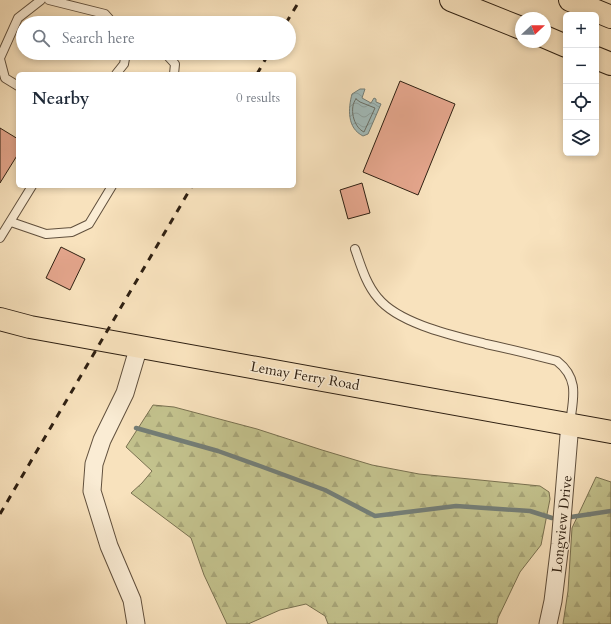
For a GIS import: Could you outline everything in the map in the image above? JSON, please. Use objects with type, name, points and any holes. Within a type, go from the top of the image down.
[{"type":"main road","points":[[450,0],[515,26]]},
{"type":"main road","points":[[570,0],[611,17]]},
{"type":"main road","points":[[551,40],[563,45]]},
{"type":"main road","points":[[599,59],[611,64]]},
{"type":"main road","name":"Lemay Ferry Road","points":[[0,319],[30,327],[611,432]]},
{"type":"street","points":[[136,624],[132,600],[109,546],[92,491],[94,464],[102,440],[125,393],[139,346]]},
{"type":"street","name":"Longview Drive","points":[[548,624],[553,601],[560,544],[570,424]]},
{"type":"lane","points":[[21,16],[41,0]]},
{"type":"lane","points":[[49,0],[105,14],[107,16]]},
{"type":"lane","points":[[16,23],[0,59],[5,78],[16,85]]},
{"type":"lane","points":[[118,72],[124,64],[125,60]]},
{"type":"lane","points":[[171,60],[175,64],[174,72]]},
{"type":"lane","points":[[0,238],[31,188]]},
{"type":"lane","points":[[10,222],[46,234],[72,232],[89,224],[111,188]]},
{"type":"lane","points":[[355,248],[366,280],[379,299],[407,319],[442,333],[557,361],[565,367],[569,373],[574,394],[570,424]]},
{"type":"green space","points":[[153,405],[174,407],[257,429],[372,465],[419,474],[540,486],[549,492],[550,499],[541,545],[520,572],[498,618],[497,624],[328,624],[325,616],[306,604],[280,610],[248,624],[227,624],[204,575],[191,538],[131,493],[152,471],[126,447]]},
{"type":"green space","points":[[596,477],[611,482],[611,624],[563,624],[568,591],[572,528]]},
{"type":"water","points":[[360,89],[365,89],[362,98],[371,103],[374,98],[376,99],[376,102],[381,104],[368,134],[363,136],[354,128],[350,118],[352,94]]},
{"type":"building","points":[[400,81],[455,104],[418,195],[363,172]]},
{"type":"building","points":[[0,128],[16,138],[16,157],[0,183]]},
{"type":"building","points":[[362,183],[370,213],[348,219],[340,190]]},
{"type":"building","points":[[61,247],[85,259],[70,290],[46,278]]},
{"type":"waterway","points":[[136,428],[218,451],[260,466],[325,490],[375,516],[456,506],[530,511],[552,518]]},
{"type":"waterway","points":[[571,517],[611,511]]},
{"type":"railway","points":[[290,16],[300,0]]},
{"type":"railway","points":[[258,72],[265,60]]},
{"type":"railway","points":[[0,514],[191,188]]}]
